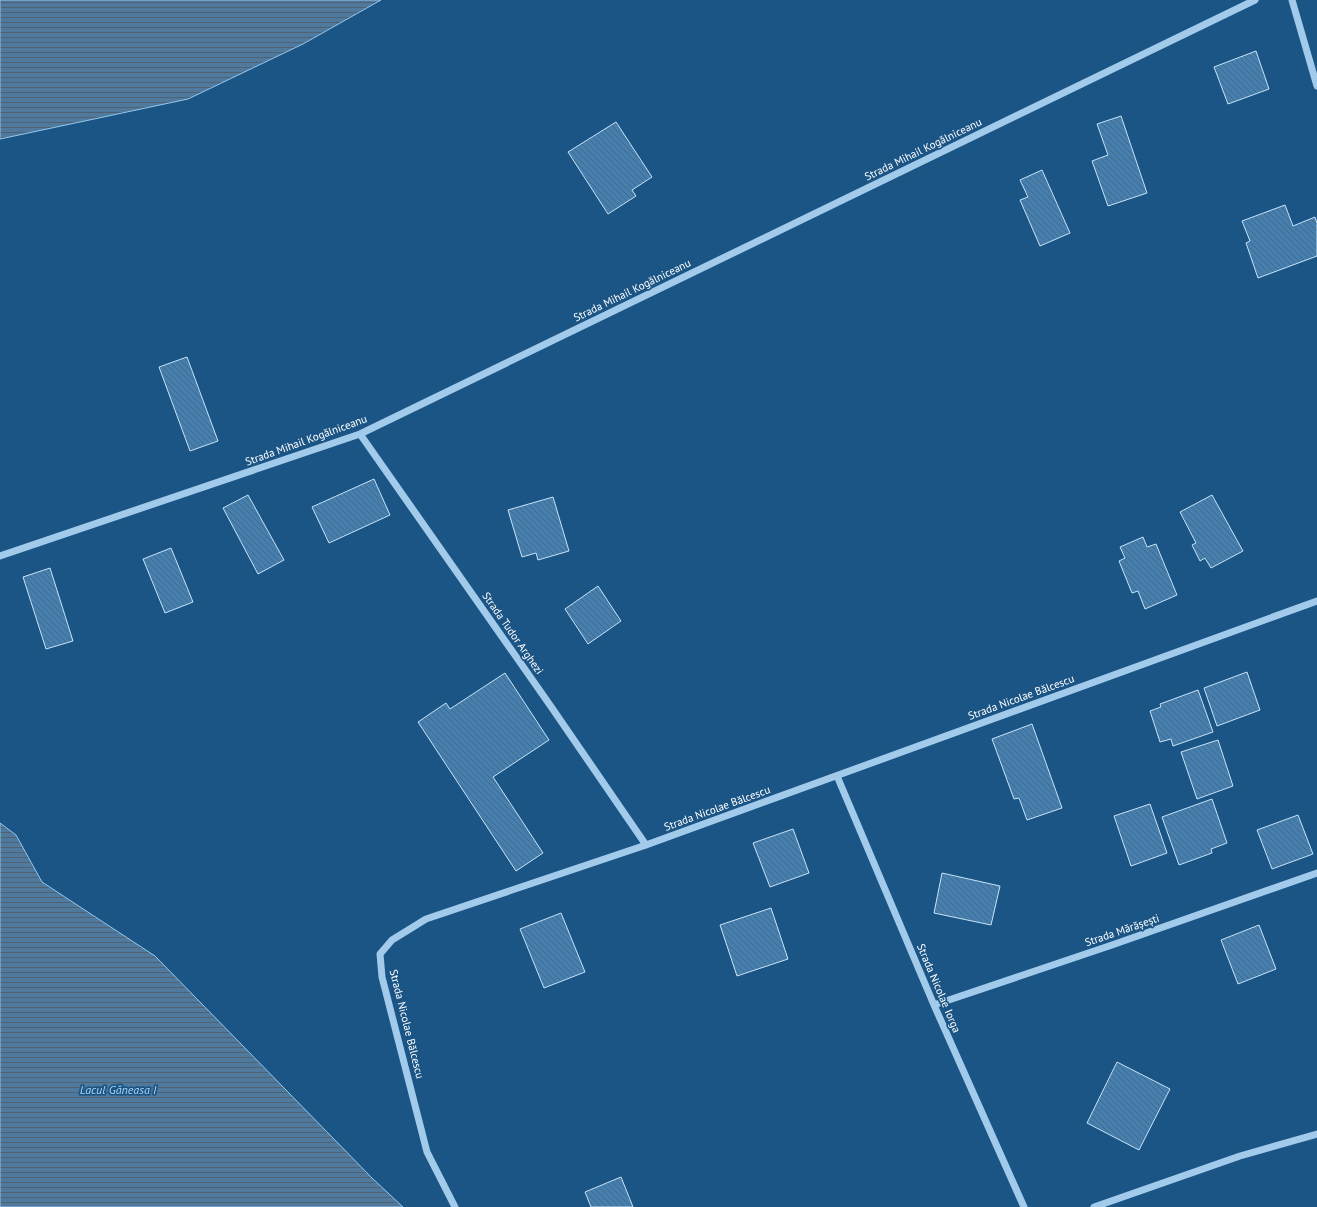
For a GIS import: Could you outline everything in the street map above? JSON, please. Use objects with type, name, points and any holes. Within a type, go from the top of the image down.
[{"type":"street","name":"Strada Mihail Kogălniceanu","points":[[0,556],[360,434],[1255,0]]},
{"type":"street","points":[[1292,0],[1317,86]]},
{"type":"street","name":"Strada Tudor Arghezi","points":[[360,434],[646,845]]},
{"type":"street","name":"Strada Nicolae Bălcescu","points":[[455,1207],[428,1152],[382,977],[380,954],[392,940],[426,919],[646,845],[1317,601]]},
{"type":"street","name":"Strada Nicolae Iorga","points":[[837,776],[934,1006],[1024,1207]]},
{"type":"street","name":"Strada Mărășești","points":[[934,1006],[1317,873]]},
{"type":"street","points":[[1094,1207],[1240,1156],[1317,1134]]},
{"type":"water","points":[[0,0],[381,0],[303,44],[188,99],[0,139]]},
{"type":"water","name":"Lacul Găneasa I","points":[[0,823],[16,835],[42,882],[155,956],[372,1178],[403,1207],[0,1207]]},
{"type":"building","points":[[1256,51],[1269,89],[1228,104],[1214,67]]},
{"type":"building","points":[[1121,116],[1147,193],[1108,206],[1092,161],[1108,155],[1097,124]]},
{"type":"building","points":[[616,122],[652,177],[632,190],[636,196],[608,214],[568,152]]},
{"type":"building","points":[[1042,170],[1070,233],[1040,246],[1020,200],[1028,197],[1020,180]]},
{"type":"building","points":[[1285,205],[1293,226],[1315,217],[1317,223],[1317,256],[1258,278],[1246,243],[1250,241],[1242,221]]},
{"type":"building","points":[[187,357],[218,441],[190,451],[159,367]]},
{"type":"building","points":[[374,479],[390,515],[329,543],[312,507]]},
{"type":"building","points":[[248,495],[284,560],[258,574],[223,508]]},
{"type":"building","points":[[1212,495],[1243,551],[1211,568],[1205,558],[1200,561],[1192,545],[1196,543],[1180,512]]},
{"type":"building","points":[[553,497],[569,551],[538,560],[536,553],[522,557],[508,510]]},
{"type":"building","points":[[1143,537],[1147,547],[1156,544],[1177,595],[1145,609],[1138,591],[1132,593],[1119,561],[1125,558],[1120,547]]},
{"type":"building","points":[[171,548],[193,602],[165,613],[143,559]]},
{"type":"building","points":[[50,568],[73,641],[46,649],[23,577]]},
{"type":"building","points":[[598,586],[621,621],[588,644],[565,609]]},
{"type":"building","points":[[1247,672],[1260,710],[1217,726],[1204,688]]},
{"type":"building","points":[[505,673],[549,740],[493,777],[543,853],[516,871],[418,722],[446,703],[450,709]]},
{"type":"building","points":[[1198,690],[1213,732],[1173,746],[1171,739],[1160,742],[1150,711],[1161,707],[1160,704]]},
{"type":"building","points":[[1032,724],[1062,808],[1027,820],[1019,798],[1014,799],[992,739]]},
{"type":"building","points":[[1218,740],[1233,786],[1197,799],[1181,752]]},
{"type":"building","points":[[1212,799],[1227,843],[1211,849],[1212,853],[1179,865],[1162,817]]},
{"type":"building","points":[[1150,804],[1167,853],[1131,866],[1114,816]]},
{"type":"building","points":[[1298,815],[1313,854],[1272,869],[1257,830]]},
{"type":"building","points":[[793,829],[809,873],[770,887],[753,843]]},
{"type":"building","points":[[942,873],[1000,886],[991,925],[934,913]]},
{"type":"building","points":[[771,908],[788,959],[737,976],[720,925]]},
{"type":"building","points":[[561,913],[585,972],[544,988],[520,929]]},
{"type":"building","points":[[1259,925],[1276,969],[1238,984],[1221,940]]},
{"type":"building","points":[[1117,1062],[1170,1089],[1139,1150],[1087,1123]]},
{"type":"building","points":[[621,1177],[633,1207],[591,1207],[585,1192]]}]
